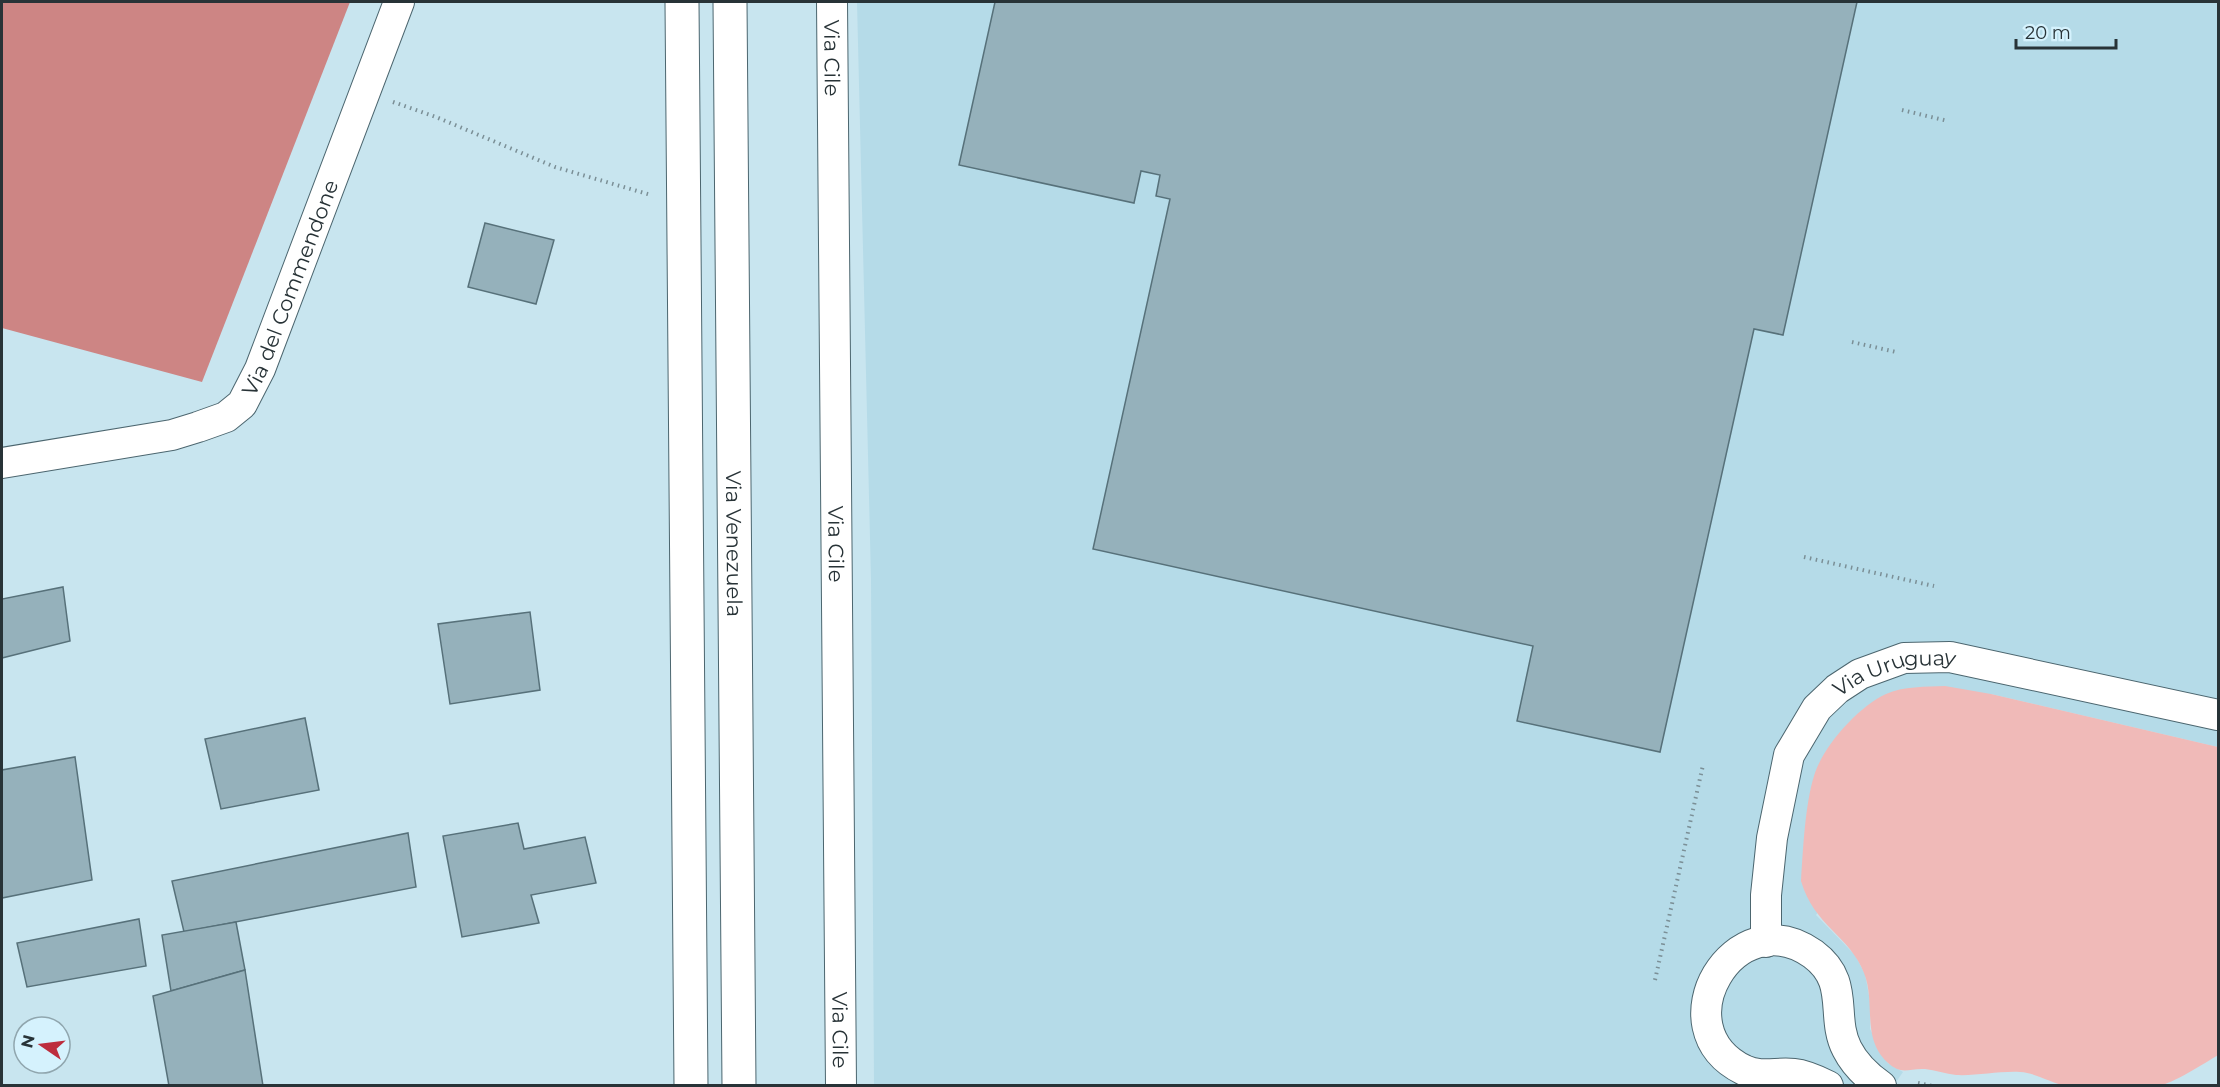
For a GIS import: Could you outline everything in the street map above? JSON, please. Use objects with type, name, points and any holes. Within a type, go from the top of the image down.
[{"type":"main road","points":[[682,2],[691,1086]]},
{"type":"main road","name":"Via Venezuela","points":[[730,2],[739,1086]]},
{"type":"street","name":"Via del Commendone","points":[[2,463],[172,435],[226,417],[242,404],[260,369],[399,2]]},
{"type":"street","name":"Via Cile","points":[[832,2],[841,1086]]},
{"type":"street","name":"Via Uruguay","points":[[1766,942],[1766,895],[1772,838],[1789,755],[1817,708],[1837,689],[1860,674],[1904,658],[1950,657],[2218,715]]},
{"type":"street","points":[[1828,1086],[1793,1074],[1749,1079],[1724,1055],[1711,1034],[1706,1010],[1710,986],[1722,964],[1742,948],[1766,942],[1791,944],[1813,954],[1830,972],[1839,995],[1840,1020],[1846,1048],[1862,1071],[1881,1086]]},
{"type":"path","points":[[364,92],[436,117],[555,168],[683,203]]},
{"type":"path","points":[[1902,110],[1948,120]]},
{"type":"path","points":[[1852,342],[1896,352]]},
{"type":"path","points":[[1804,557],[1934,586]]},
{"type":"path","points":[[1655,981],[1703,765]]},
{"type":"path","points":[[1918,1083],[1933,1086]]},
{"type":"shaded area","points":[[2,2],[350,2],[202,382],[2,328]]},
{"type":"shaded area","points":[[857,2],[2218,2],[2218,747],[1991,694],[1816,915],[1855,955],[1865,974],[1870,1001],[1870,1029],[1888,1063],[1903,1072],[1894,1085],[874,1085],[871,579]]},
{"type":"shaded area","points":[[1945,686],[1991,694],[2218,747],[2218,1055],[2188,1073],[2158,1086],[2099,1087],[2067,1086],[2020,1072],[1956,1075],[1925,1069],[1901,1070],[1887,1062],[1879,1052],[1871,1031],[1869,996],[1864,973],[1850,949],[1814,909],[1801,881],[1808,800],[1814,776],[1825,752],[1833,740],[1864,708],[1893,691],[1915,687]]},
{"type":"building","points":[[995,2],[1857,2],[1783,335],[1754,329],[1660,752],[1517,721],[1533,646],[1093,549],[1170,199],[1156,196],[1160,175],[1141,171],[1134,203],[959,165]]},
{"type":"building","points":[[485,223],[554,240],[536,304],[468,287]]},
{"type":"building","points":[[63,587],[70,641],[2,658],[2,599]]},
{"type":"building","points":[[530,612],[540,690],[450,704],[438,624]]},
{"type":"building","points":[[305,718],[319,790],[221,809],[205,739]]},
{"type":"building","points":[[75,757],[92,880],[2,898],[2,770]]},
{"type":"building","points":[[518,823],[524,849],[585,837],[596,883],[531,895],[539,923],[462,937],[443,836]]},
{"type":"building","points":[[408,833],[416,887],[184,932],[172,881]]},
{"type":"building","points":[[139,919],[146,966],[27,987],[17,943]]},
{"type":"building","points":[[236,922],[245,970],[171,991],[162,935]]},
{"type":"building","points":[[245,970],[263,1086],[169,1086],[153,996]]}]
